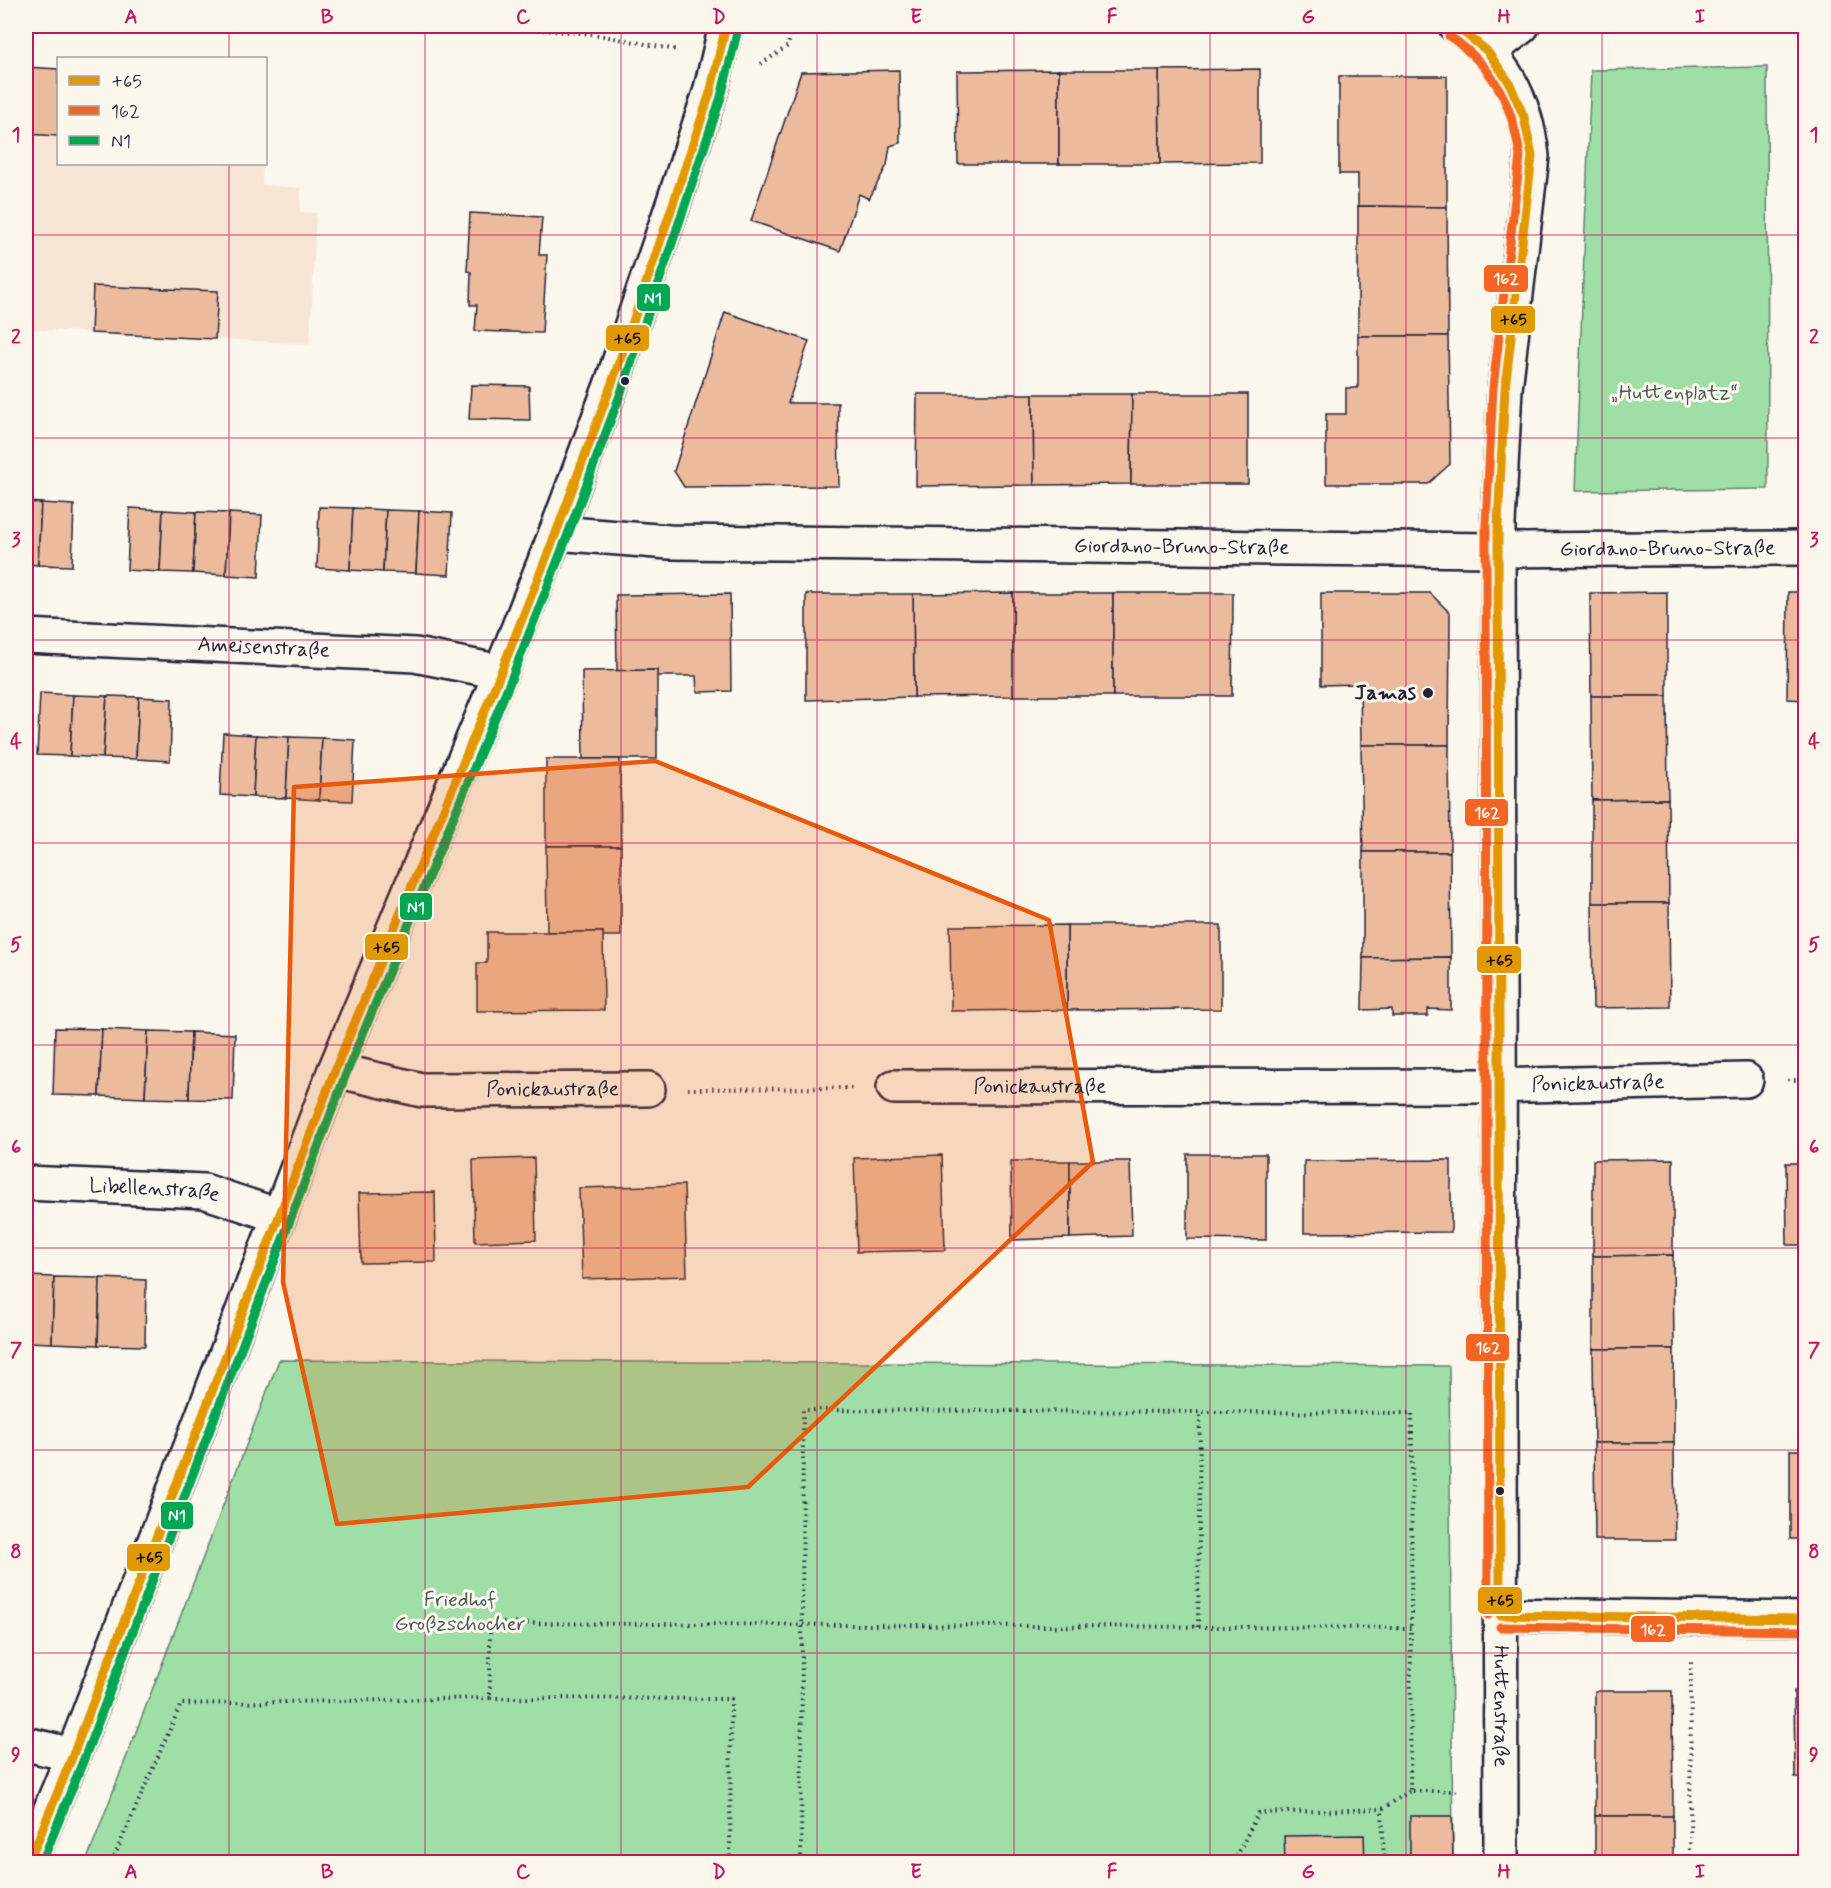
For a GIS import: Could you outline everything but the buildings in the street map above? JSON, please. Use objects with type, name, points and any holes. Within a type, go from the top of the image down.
[{"type":"street","points":[[29,1863],[73,1755],[335,1070],[501,672],[556,533],[612,383],[664,232],[710,93],[726,26]]},
{"type":"street","name":"Huttenstraße","points":[[1456,26],[1478,41],[1506,74],[1521,104],[1533,156],[1505,389],[1498,550],[1501,1863]]},
{"type":"street","points":[[1489,52],[1522,26]]},
{"type":"street","name":"Giordano-Bruno-Straße","points":[[556,533],[669,542],[1498,550],[1806,548]]},
{"type":"street","name":"Ameisenstraße","points":[[26,636],[415,655],[501,672]]},
{"type":"street","name":"Ponickaustraße","points":[[335,1070],[422,1090],[648,1089]]},
{"type":"street","name":"Ponickaustraße","points":[[894,1087],[1498,1086],[1746,1080]]},
{"type":"street","name":"Libellenstraße","points":[[26,1183],[204,1191],[279,1216]]},
{"type":"street","points":[[1500,1615],[1806,1619]]},
{"type":"street","points":[[26,1744],[73,1755]]},
{"type":"path","points":[[489,26],[593,34],[718,58]]},
{"type":"path","name":"Ponickaustraße","points":[[648,1089],[894,1087]]},
{"type":"path","points":[[801,1863],[803,1410],[1412,1413],[1410,1791]]},
{"type":"path","points":[[1198,1627],[1200,1412]]},
{"type":"path","points":[[1690,1863],[1691,1618]]},
{"type":"path","points":[[490,1698],[490,1623],[1411,1628]]},
{"type":"path","points":[[112,1863],[181,1704],[490,1698],[731,1699],[730,1863]]},
{"type":"path","points":[[1234,1863],[1258,1813],[1382,1809],[1410,1791],[1501,1791]]},
{"type":"path","points":[[1382,1809],[1384,1863]]},
{"type":"highlighted area","points":[[655,761],[1049,920],[1093,1162],[748,1487],[337,1524],[283,1282],[294,787]]},
{"type":"shaded area","points":[[26,67],[57,69],[57,165],[263,165],[262,185],[301,188],[300,212],[316,213],[310,344],[26,329]]},
{"type":"green space","name":"„Huttenplatz“","points":[[1767,67],[1768,489],[1575,491],[1591,70]]},
{"type":"green space","name":"Friedhof Großzschocher","points":[[279,1360],[1449,1366],[1453,1862],[86,1862]]},
{"type":"transit line","name":"+65","points":[[29,1862],[73,1755],[335,1070],[501,672],[556,533],[612,383],[671,210],[710,93],[726,26]]},
{"type":"transit line","name":"+65","points":[[1456,26],[1487,51],[1509,82],[1524,117],[1532,156],[1505,389],[1498,524],[1500,1615],[1806,1619]]},
{"type":"transit line","name":"N1","points":[[42,1862],[84,1759],[346,1074],[512,677],[567,537],[623,387],[682,214],[721,97],[738,29]]},
{"type":"transit line","name":"162","points":[[1449,36],[1478,60],[1498,88],[1512,119],[1520,156],[1493,388],[1486,524],[1488,1615]]},
{"type":"transit line","name":"162","points":[[1500,1627],[1806,1631]]},
{"type":"place","name":"Jamas","points":[[1428,693]]}]
